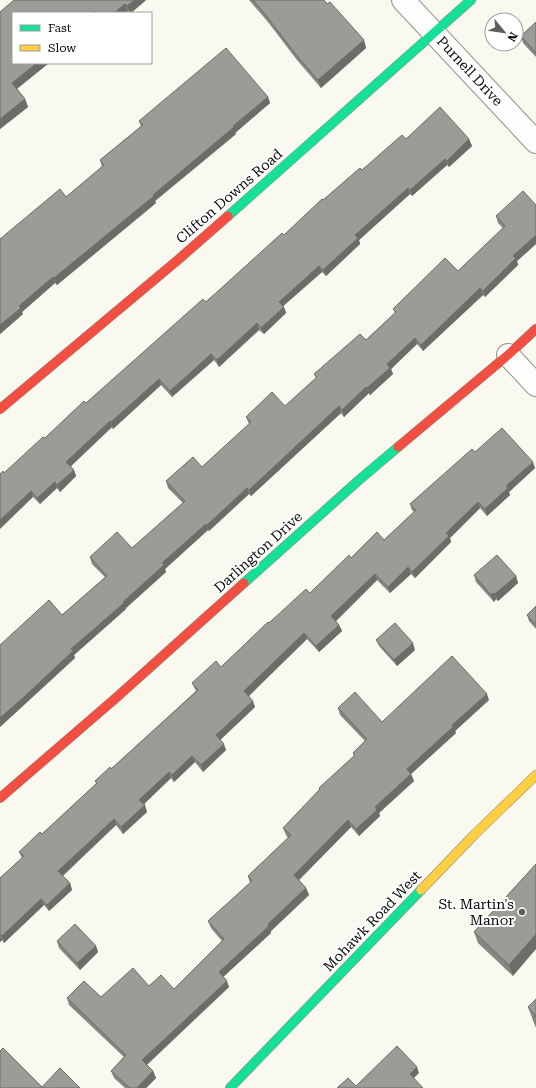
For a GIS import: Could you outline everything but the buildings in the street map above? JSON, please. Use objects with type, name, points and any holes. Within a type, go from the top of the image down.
[{"type":"street","name":"Purnell Drive","points":[[403,0],[536,142]]},
{"type":"street","name":"Clifton Downs Road","points":[[0,408],[179,259],[471,0]]},
{"type":"street","name":"Darlington Drive","points":[[0,798],[117,696],[359,480],[508,355],[536,329]]},
{"type":"street","points":[[508,355],[536,385]]},
{"type":"street","name":"Mohawk Road West","points":[[230,1088],[474,835],[536,775]]},
{"type":"traffic: fast","points":[[228,216],[471,0]]},
{"type":"traffic: fast","points":[[244,583],[398,447]]},
{"type":"traffic: fast","points":[[230,1088],[421,890]]},
{"type":"traffic: slow","points":[[421,890],[474,835],[536,775]]},
{"type":"traffic: jam","points":[[0,409],[228,216]]},
{"type":"traffic: jam","points":[[398,447],[508,355],[536,329]]},
{"type":"traffic: jam","points":[[0,798],[117,697],[244,583]]},
{"type":"place","name":"St. Martin's Manor","points":[[522,912]]}]
